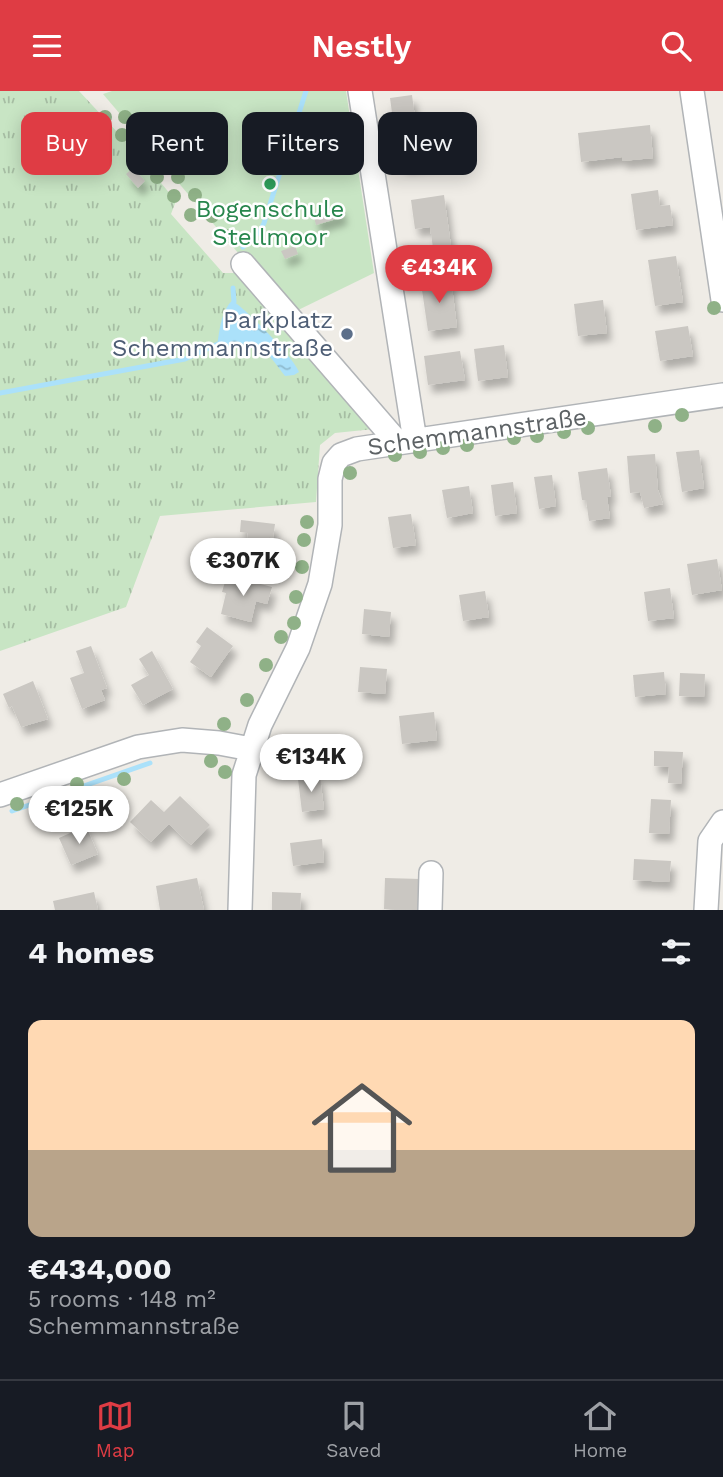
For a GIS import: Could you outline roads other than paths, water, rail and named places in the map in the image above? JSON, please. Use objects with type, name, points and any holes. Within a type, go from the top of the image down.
[{"type":"street","points":[[360,91],[406,442]]},
{"type":"street","points":[[692,91],[723,300]]},
{"type":"street","points":[[243,264],[406,442]]},
{"type":"street","name":"Schemmannstraße","points":[[251,749],[298,649],[320,584],[330,525],[330,479],[334,463],[341,456],[357,449],[723,395]]},
{"type":"street","points":[[0,795],[138,747],[182,740],[251,749],[244,775],[240,910]]},
{"type":"street","points":[[706,910],[710,841],[723,822]]},
{"type":"street","points":[[430,910],[431,873]]},
{"type":"water","points":[[234,302],[270,335],[299,372],[285,376],[264,351],[252,346],[232,345],[221,349],[223,324],[227,311]]},
{"type":"waterway","points":[[243,247],[260,231],[264,223],[306,91]]},
{"type":"waterway","points":[[0,393],[185,359],[220,343],[226,316],[234,302],[233,288]]},
{"type":"waterway","points":[[12,811],[150,763]]},
{"type":"place","name":"Bogenschule Stellmoor","points":[[270,184]]},
{"type":"place","name":"Parkplatz Schemmannstraße","points":[[347,334]]}]
